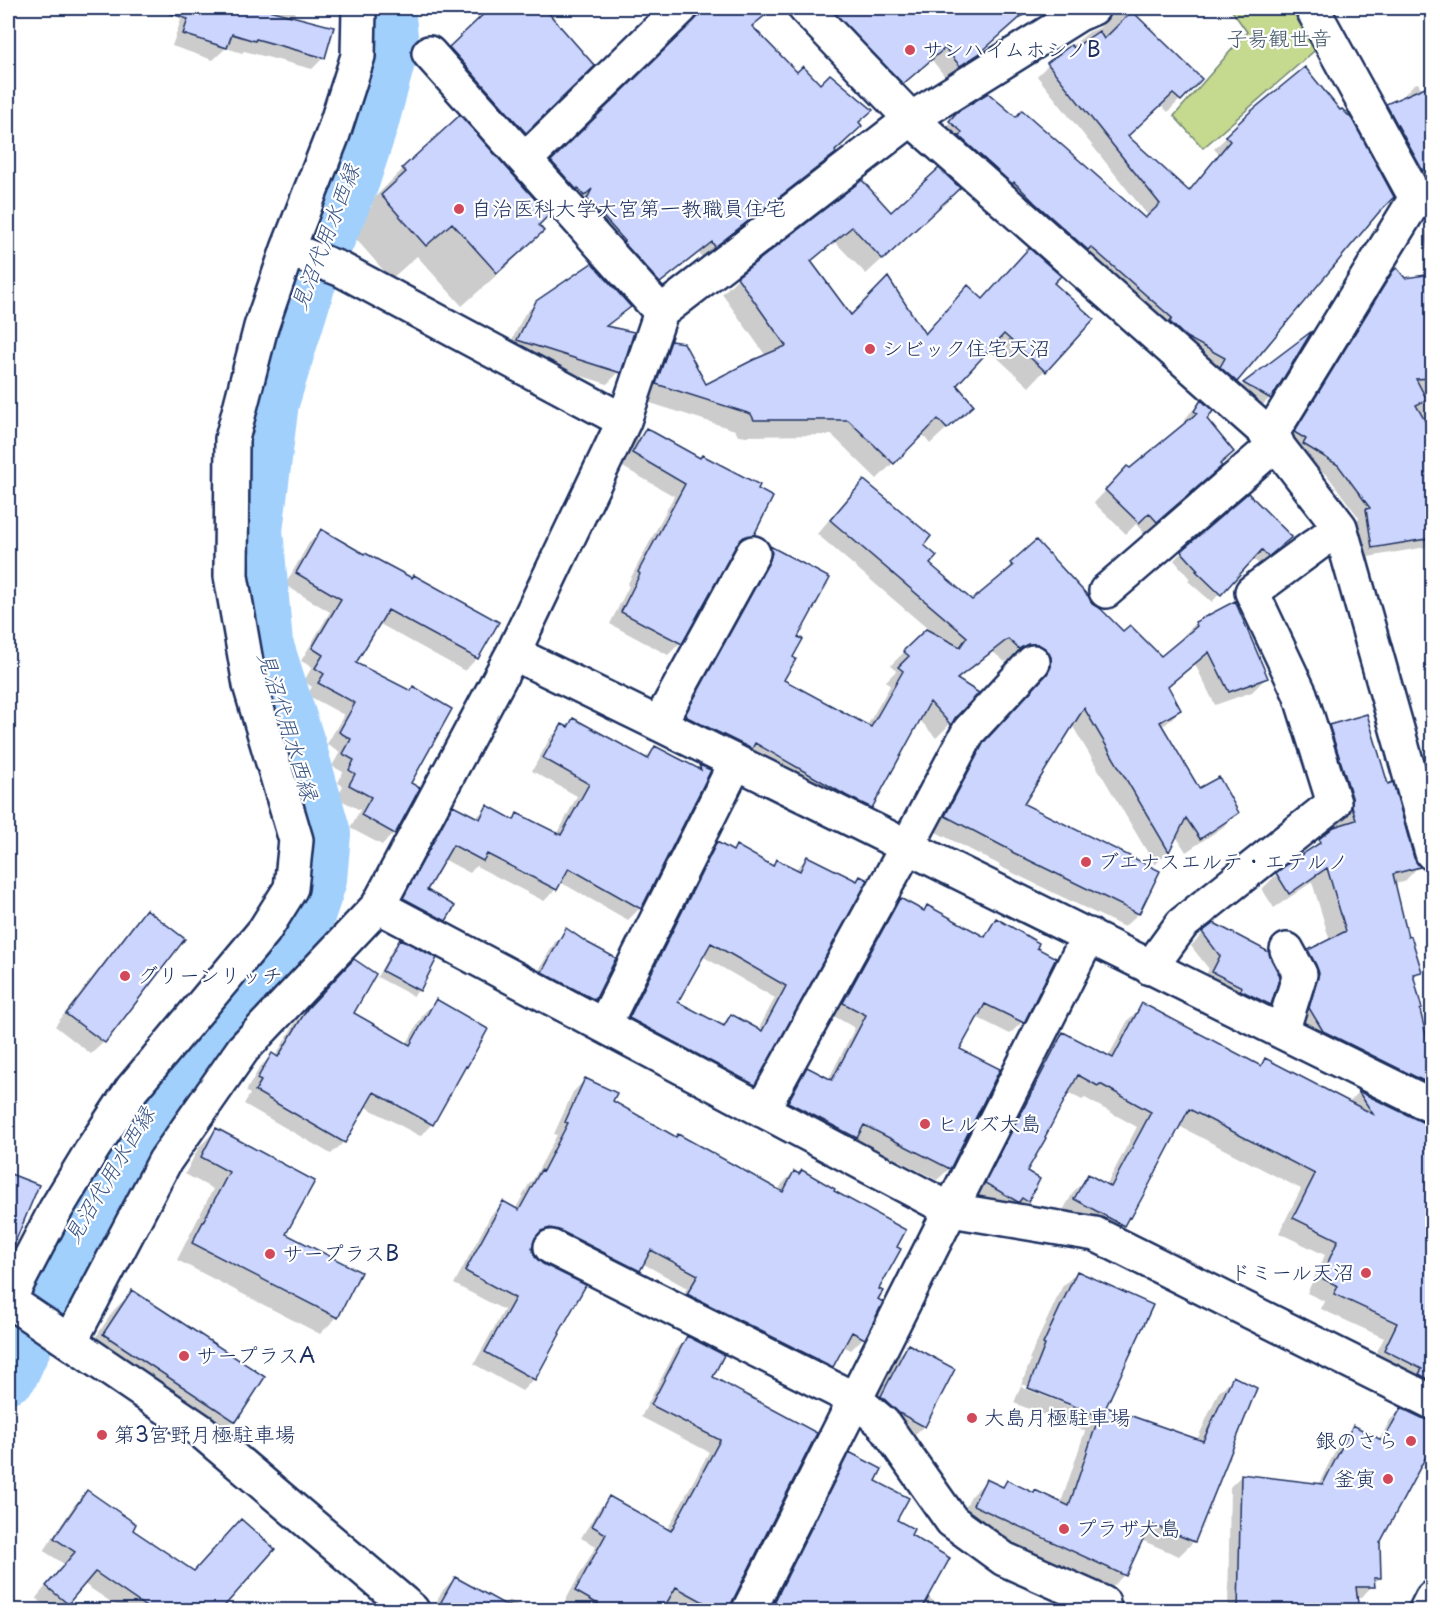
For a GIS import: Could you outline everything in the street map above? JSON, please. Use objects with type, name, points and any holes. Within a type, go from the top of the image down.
[{"type":"street","points":[[359,8],[358,56],[333,134],[288,249],[261,327],[232,440],[231,576],[250,685],[296,840],[291,888],[264,931],[132,1089],[56,1209],[8,1300],[201,1431],[412,1611]]},
{"type":"street","points":[[525,160],[681,8]]},
{"type":"street","points":[[805,8],[911,119],[1274,440],[1340,527],[1432,853]]},
{"type":"street","points":[[70,1342],[165,1161],[243,1049],[378,906],[513,653],[624,421],[660,312],[911,119],[1078,14],[1093,8]]},
{"type":"street","points":[[1106,591],[1274,440],[1424,196],[1312,8]]},
{"type":"street","points":[[429,53],[660,312]]},
{"type":"street","points":[[288,249],[340,269],[624,421]]},
{"type":"street","points":[[1150,968],[1182,924],[1334,802],[1300,694],[1252,592],[1340,527]]},
{"type":"street","points":[[658,724],[753,553]]},
{"type":"street","points":[[513,653],[1432,1106]]},
{"type":"street","points":[[762,1110],[969,731],[1033,662]]},
{"type":"street","points":[[604,1026],[736,762]]},
{"type":"street","points":[[378,906],[951,1210],[1095,1234],[1432,1402]]},
{"type":"street","points":[[750,1611],[1089,936]]},
{"type":"street","points":[[1282,1032],[1300,974],[1287,950]]},
{"type":"street","points":[[551,1247],[856,1400],[884,1423],[952,1521],[1004,1559],[1102,1604],[1104,1611]]},
{"type":"street","points":[[1426,1611],[1432,1598]]},
{"type":"green space","name":"子昜観世音","points":[[1230,8],[1300,8],[1321,45],[1203,148],[1174,116],[1247,32]]},
{"type":"building","points":[[169,8],[261,8],[334,27],[325,58],[232,34],[227,48],[183,34],[188,19],[168,13]]},
{"type":"building","points":[[490,8],[544,8],[595,66],[526,133],[449,47]]},
{"type":"building","points":[[707,8],[774,8],[752,26],[797,72],[803,66],[820,84],[830,74],[873,110],[859,122],[862,126],[835,151],[836,153],[715,247],[712,242],[660,283],[587,199],[592,189],[584,196],[551,161]]},
{"type":"building","points":[[830,8],[1031,8],[979,54],[960,66],[945,48],[903,84]]},
{"type":"building","points":[[1132,11],[1202,79],[1181,101],[1173,94],[1128,136],[1189,191],[1230,141],[1225,136],[1250,112],[1305,67],[1340,110],[1342,109],[1352,119],[1394,197],[1237,382],[1220,367],[1225,358],[1186,337],[1170,322],[1172,318],[1091,247],[1088,250],[1014,182],[1012,184],[959,136],[962,132],[949,121],[957,112],[988,93],[1016,117],[1022,110],[1145,218],[1160,204],[1047,63],[1071,45],[1074,48],[1099,31],[1104,39]]},
{"type":"building","points":[[1432,84],[1432,162],[1423,171],[1386,104]]},
{"type":"building","name":"自治医科大学大宮第一教職員住宅","points":[[460,115],[549,215],[539,225],[544,231],[497,273],[452,223],[426,246],[381,195],[406,172],[402,168]]},
{"type":"building","points":[[939,168],[960,188],[883,260],[852,227],[811,261],[851,315],[888,277],[925,334],[968,285],[983,299],[1029,248],[1061,276],[1054,283],[1094,319],[1046,372],[1004,334],[957,385],[974,405],[947,429],[938,419],[894,464],[848,420],[754,420],[751,414],[656,384],[671,341],[684,343],[706,384],[786,346],[737,277],[862,180],[891,212]]},
{"type":"building","points":[[592,263],[631,307],[606,326],[634,332],[621,373],[517,340],[536,301]]},
{"type":"building","points":[[1397,268],[1405,278],[1432,274],[1432,378],[1416,379],[1427,400],[1416,405],[1432,433],[1432,538],[1372,548],[1366,509],[1370,508],[1338,465],[1303,444],[1306,439],[1294,432]]},
{"type":"building","points":[[1312,331],[1271,399],[1243,383]]},
{"type":"building","points":[[1201,400],[1213,411],[1207,419],[1234,452],[1220,464],[1222,466],[1157,522],[1149,513],[1139,523],[1105,490],[1127,466],[1130,468],[1197,413],[1194,411]]},
{"type":"building","points":[[646,428],[700,458],[702,455],[760,485],[758,489],[773,497],[754,535],[744,537],[737,544],[682,644],[621,612],[640,574],[638,572],[685,484],[632,453]]},
{"type":"building","points":[[864,480],[931,536],[924,545],[937,556],[930,564],[972,600],[1013,566],[1010,563],[1036,540],[1089,597],[1092,604],[1101,609],[1123,631],[1130,625],[1161,656],[1197,626],[1195,622],[1235,601],[1268,678],[1229,692],[1209,652],[1168,686],[1181,710],[1160,722],[1199,788],[1219,777],[1239,813],[1200,839],[1186,818],[1169,852],[1084,708],[1024,804],[1160,871],[1139,914],[1012,852],[945,816],[984,742],[1051,667],[1051,657],[1046,649],[1038,644],[1028,644],[1019,649],[1008,639],[957,679],[979,693],[951,725],[930,702],[872,808],[755,743],[752,749],[687,717],[686,713],[769,562],[772,553],[770,546],[830,578],[798,637],[803,639],[793,657],[796,659],[784,680],[871,727],[903,671],[898,667],[909,656],[903,651],[926,629],[960,647],[967,637],[830,520]]},
{"type":"building","points":[[1248,493],[1292,537],[1268,557],[1262,550],[1221,595],[1196,571],[1198,570],[1181,551]]},
{"type":"building","points":[[321,529],[412,578],[414,575],[499,622],[478,659],[388,610],[356,663],[411,691],[413,686],[452,709],[411,783],[420,788],[395,834],[361,815],[371,797],[349,785],[355,774],[349,770],[354,760],[343,754],[351,739],[339,732],[355,703],[318,683],[324,674],[315,668],[323,655],[312,648],[341,599],[296,573]]},
{"type":"building","points":[[1367,714],[1388,784],[1393,782],[1414,858],[1420,867],[1393,874],[1408,937],[1411,936],[1422,972],[1413,974],[1432,1060],[1432,1085],[1323,1031],[1309,1008],[1319,973],[1308,950],[1346,931],[1327,868],[1289,894],[1276,873],[1320,843],[1319,839],[1334,827],[1356,820],[1352,797],[1329,725]]},
{"type":"building","points":[[573,718],[648,759],[655,746],[701,770],[699,765],[711,770],[641,909],[569,868],[557,890],[487,854],[483,861],[453,845],[427,890],[455,906],[446,921],[403,898],[453,805],[480,819],[487,805],[514,820],[517,813],[561,835],[589,784],[543,758],[562,724],[568,727]]},
{"type":"building","points":[[717,842],[733,851],[736,845],[773,866],[776,859],[800,871],[807,856],[857,881],[860,876],[868,880],[755,1085],[629,1018]],"holes":[[[711,943],[786,986],[762,1031],[731,1014],[724,1026],[678,1002]]]},
{"type":"building","points":[[900,898],[924,911],[927,905],[985,937],[996,918],[1039,943],[1037,948],[1056,958],[1024,1023],[985,1004],[960,1049],[1000,1069],[950,1169],[864,1125],[857,1138],[788,1102],[807,1067],[832,1080],[866,1015],[843,1003]]},
{"type":"building","name":"グリーンリッチ","points":[[146,909],[185,939],[105,1043],[66,1014]]},
{"type":"building","points":[[1214,923],[1269,952],[1280,976],[1271,1005],[1240,990],[1242,987],[1212,972],[1220,956],[1202,932]]},
{"type":"building","points":[[566,928],[616,958],[595,1000],[542,972]]},
{"type":"building","points":[[400,939],[437,958],[420,991],[382,971]]},
{"type":"building","points":[[354,959],[376,974],[354,1013],[410,1045],[436,999],[488,1029],[433,1125],[374,1092],[345,1143],[255,1091],[261,1081],[257,1079],[272,1053],[278,1057],[307,1009]]},
{"type":"building","points":[[1142,1003],[1261,1066],[1265,1058],[1373,1114],[1358,1091],[1432,1125],[1432,1381],[1419,1374],[1422,1369],[1384,1350],[1397,1323],[1334,1294],[1338,1286],[1321,1278],[1338,1240],[1293,1218],[1315,1174],[1189,1109],[1131,1218],[1129,1217],[1124,1226],[1074,1199],[1088,1174],[1111,1187],[1151,1112],[1100,1084],[1098,1086],[1078,1075],[1027,1171],[1040,1179],[1028,1202],[1022,1198],[1018,1202],[985,1183],[1063,1032],[1113,1058]]},
{"type":"building","points":[[585,1078],[617,1093],[613,1101],[676,1137],[678,1134],[783,1192],[794,1171],[799,1174],[802,1170],[835,1189],[834,1191],[906,1230],[897,1247],[901,1249],[879,1289],[883,1291],[878,1299],[883,1302],[865,1339],[852,1332],[833,1367],[687,1294],[698,1275],[651,1250],[640,1271],[559,1230],[550,1228],[541,1231],[535,1238],[532,1248],[535,1257],[543,1264],[586,1285],[535,1380],[485,1352],[515,1298],[465,1271],[503,1201],[519,1210],[568,1123],[565,1122]]},
{"type":"building","points":[[216,1128],[315,1181],[286,1234],[361,1272],[338,1318],[192,1243],[229,1172],[201,1157]]},
{"type":"building","points":[[8,1173],[39,1185],[8,1259]]},
{"type":"building","points":[[1077,1271],[1153,1305],[1106,1407],[1203,1441],[1233,1376],[1257,1388],[1195,1542],[1150,1524],[1126,1576],[973,1505],[986,1479],[1003,1487],[1007,1480],[1069,1506],[1099,1416],[1028,1388],[1045,1345],[1043,1344]]},
{"type":"building","name":"サープラスA","points":[[132,1290],[265,1377],[236,1422],[103,1334]]},
{"type":"building","points":[[687,1336],[724,1355],[713,1377],[817,1433],[732,1602],[730,1611],[720,1611],[676,1587],[662,1611],[610,1611],[575,1591],[606,1534],[592,1526],[609,1496],[671,1531],[720,1440],[651,1405]]},
{"type":"building","points":[[908,1344],[955,1369],[925,1427],[899,1413],[881,1396]]},
{"type":"building","points":[[1401,1408],[1432,1421],[1432,1445],[1380,1543],[1381,1578],[1374,1578],[1375,1587],[1356,1587],[1359,1611],[1238,1611],[1241,1474],[1323,1484],[1353,1425],[1383,1441]]},
{"type":"building","points":[[849,1452],[882,1469],[876,1481],[909,1498],[897,1520],[914,1529],[911,1535],[950,1558],[921,1611],[770,1611]]},
{"type":"building","points":[[87,1490],[136,1524],[133,1530],[194,1571],[241,1519],[275,1549],[220,1611],[152,1611],[95,1572],[68,1604],[46,1586],[75,1552],[54,1538]]},
{"type":"building","points":[[455,1577],[517,1611],[436,1611]]},
{"type":"waterway","name":"見沼代用水西縁","points":[[8,1372],[84,1208],[135,1125],[196,1046],[251,984],[303,918],[316,879],[320,834],[262,644],[252,530],[268,402],[305,282],[349,179],[368,121],[388,46],[384,8]]},
{"type":"place","name":"サンハイムホシノB","points":[[910,50]]},
{"type":"place","name":"自治医科大学大宮第一教職員住宅","points":[[459,209]]},
{"type":"place","name":"シビック住宅天沼","points":[[870,349]]},
{"type":"place","name":"ブエナスエルテ・エテルノ","points":[[1086,862]]},
{"type":"place","name":"グリーンリッチ","points":[[125,976]]},
{"type":"place","name":"ヒルズ大島","points":[[925,1124]]},
{"type":"place","name":"サープラスB","points":[[270,1254]]},
{"type":"place","name":"ドミール天沼","points":[[1366,1273]]},
{"type":"place","name":"サープラスA","points":[[184,1356]]},
{"type":"place","name":"大島月極駐車場","points":[[972,1418]]},
{"type":"place","name":"第3宮野月極駐車場","points":[[102,1435]]},
{"type":"place","name":"銀のさら","points":[[1411,1441]]},
{"type":"place","name":"釜寅","points":[[1388,1479]]},
{"type":"place","name":"プラザ大島","points":[[1064,1529]]}]
